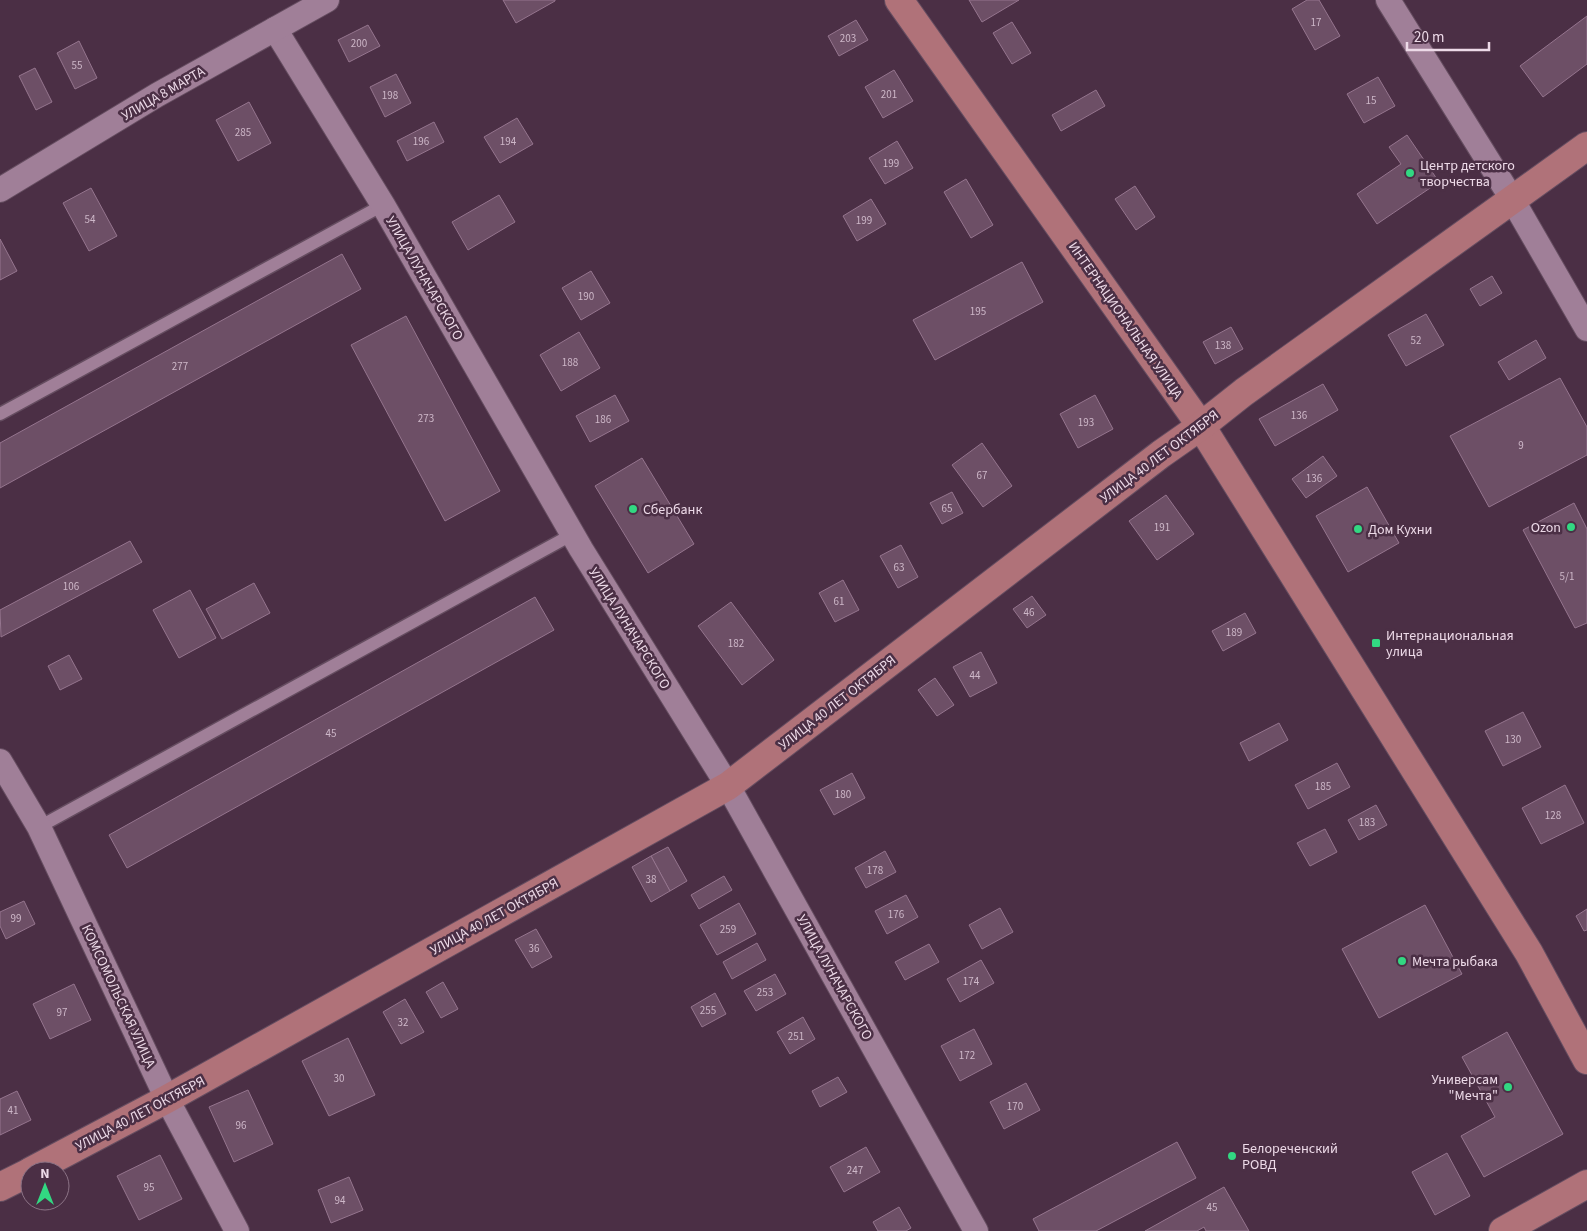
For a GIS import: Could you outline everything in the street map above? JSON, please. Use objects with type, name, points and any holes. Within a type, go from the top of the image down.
[{"type":"street","name":"УЛИЦА 8 МАРТА","points":[[0,190],[157,95],[328,0]]},
{"type":"street","name":"ИНТЕРНАЦИОНАЛЬНАЯ УЛИЦА","points":[[899,0],[1201,426],[1528,953],[1587,1060]]},
{"type":"street","points":[[1388,0],[1512,199],[1587,329]]},
{"type":"street","name":"УЛИЦА ЛУНАЧАРСКОГО","points":[[275,29],[383,205],[573,534],[728,786],[976,1231]]},
{"type":"street","name":"УЛИЦА 40 ЛЕТ ОКТЯБРЯ","points":[[50,1161],[167,1099],[728,786],[1160,454],[1587,146]]},
{"type":"street","name":"КОМСОМОЛЬСКАЯ УЛИЦА","points":[[0,762],[39,827],[167,1099],[237,1231]]},
{"type":"street","name":"УЛИЦА 40 ЛЕТ ОКТЯБРЯ","points":[[0,1188],[20,1177]]},
{"type":"street","points":[[1503,1231],[1587,1184]]},
{"type":"lane","points":[[0,414],[383,205]]},
{"type":"lane","points":[[39,827],[573,534]]},
{"type":"building","points":[[503,0],[555,0],[555,1],[516,23]]},
{"type":"building","points":[[969,0],[1019,0],[982,22]]},
{"type":"building","points":[[1307,0],[1319,0],[1340,36],[1315,50],[1292,9]]},
{"type":"building","points":[[1587,16],[1587,64],[1543,97],[1520,66]]},
{"type":"building","points":[[856,20],[868,40],[839,56],[828,36]]},
{"type":"building","points":[[1012,22],[1031,53],[1012,64],[993,33]]},
{"type":"building","points":[[368,25],[380,46],[349,62],[338,40]]},
{"type":"building","points":[[79,41],[97,78],[75,89],[57,53]]},
{"type":"building","points":[[35,68],[52,102],[36,110],[19,76]]},
{"type":"building","points":[[894,70],[913,101],[883,118],[865,87]]},
{"type":"building","points":[[396,74],[411,103],[385,117],[370,87]]},
{"type":"building","points":[[1378,77],[1395,106],[1364,123],[1347,94]]},
{"type":"building","points":[[1096,90],[1105,106],[1061,131],[1052,115]]},
{"type":"building","points":[[249,102],[271,143],[238,161],[216,120]]},
{"type":"building","points":[[517,118],[533,144],[500,163],[484,137]]},
{"type":"building","points":[[434,122],[444,142],[407,161],[397,141]]},
{"type":"building","name":"Центр детского творчества","points":[[1407,135],[1439,182],[1377,224],[1357,194],[1401,164],[1389,147]]},
{"type":"building","points":[[897,141],[913,168],[885,184],[869,158]]},
{"type":"building","points":[[966,179],[993,225],[971,238],[944,192]]},
{"type":"building","points":[[1135,186],[1155,217],[1136,230],[1115,199]]},
{"type":"building","points":[[91,188],[117,236],[89,251],[63,203]]},
{"type":"building","points":[[499,195],[515,222],[468,250],[452,222]]},
{"type":"building","points":[[871,199],[886,224],[857,241],[843,216]]},
{"type":"building","points":[[0,239],[17,271],[0,280]]},
{"type":"building","points":[[342,254],[361,289],[0,488],[0,443]]},
{"type":"building","points":[[1022,262],[1043,302],[935,360],[913,320]]},
{"type":"building","points":[[591,271],[610,303],[581,320],[562,288]]},
{"type":"building","points":[[1492,276],[1502,293],[1480,306],[1470,289]]},
{"type":"building","points":[[1426,314],[1444,345],[1406,366],[1388,335]]},
{"type":"building","points":[[406,316],[500,491],[445,521],[351,345]]},
{"type":"building","points":[[1231,327],[1243,349],[1215,364],[1203,342]]},
{"type":"building","points":[[579,332],[600,368],[561,391],[540,355]]},
{"type":"building","points":[[1536,340],[1546,358],[1509,380],[1498,362]]},
{"type":"building","points":[[1560,378],[1587,427],[1587,455],[1489,507],[1450,436]]},
{"type":"building","points":[[1323,384],[1338,410],[1275,446],[1259,419]]},
{"type":"building","points":[[615,395],[629,421],[590,442],[576,416]]},
{"type":"building","points":[[1095,395],[1113,429],[1078,448],[1060,414]]},
{"type":"building","points":[[982,443],[1012,486],[983,507],[952,465]]},
{"type":"building","points":[[1323,456],[1337,476],[1306,498],[1292,479]]},
{"type":"building","points":[[642,458],[694,544],[648,573],[595,486]]},
{"type":"building","name":"Дом Кухни","points":[[1367,487],[1399,543],[1348,572],[1316,516]]},
{"type":"building","points":[[952,492],[963,513],[942,524],[930,503]]},
{"type":"building","points":[[1166,495],[1194,534],[1157,560],[1129,521]]},
{"type":"building","points":[[1574,503],[1587,529],[1587,623],[1575,628],[1523,530]]},
{"type":"building","points":[[130,541],[142,562],[1,637],[0,610]]},
{"type":"building","points":[[901,545],[918,577],[898,588],[880,556]]},
{"type":"building","points":[[843,580],[859,610],[835,622],[819,593]]},
{"type":"building","points":[[254,583],[270,613],[222,639],[206,609]]},
{"type":"building","points":[[190,590],[216,638],[179,658],[153,610]]},
{"type":"building","points":[[1032,596],[1046,615],[1027,628],[1013,609]]},
{"type":"building","points":[[535,597],[554,630],[127,868],[109,835]]},
{"type":"building","points":[[731,602],[774,660],[742,685],[698,626]]},
{"type":"building","points":[[1245,613],[1256,633],[1223,651],[1212,631]]},
{"type":"building","points":[[981,652],[997,683],[970,697],[953,667]]},
{"type":"building","points":[[69,655],[82,679],[60,690],[48,666]]},
{"type":"building","points":[[935,678],[954,705],[937,716],[918,690]]},
{"type":"building","points":[[1523,712],[1541,747],[1503,766],[1485,731]]},
{"type":"building","points":[[1279,723],[1288,740],[1249,761],[1240,743]]},
{"type":"building","points":[[1337,763],[1350,787],[1308,809],[1295,785]]},
{"type":"building","points":[[852,773],[865,798],[834,815],[820,790]]},
{"type":"building","points":[[1565,785],[1584,823],[1541,844],[1522,808]]},
{"type":"building","points":[[1376,805],[1387,825],[1359,840],[1348,820]]},
{"type":"building","points":[[1325,829],[1337,852],[1310,866],[1297,843]]},
{"type":"building","points":[[668,847],[687,881],[670,891],[651,856]]},
{"type":"building","points":[[885,851],[896,872],[866,888],[855,868]]},
{"type":"building","points":[[651,856],[670,891],[651,902],[632,867]]},
{"type":"building","points":[[724,876],[732,890],[699,909],[691,895]]},
{"type":"building","points":[[906,895],[918,917],[887,934],[875,911]]},
{"type":"building","points":[[24,901],[35,924],[6,939],[0,926],[0,912]]},
{"type":"building","points":[[739,903],[756,934],[717,955],[700,925]]},
{"type":"building","name":"Мечта рыбака","points":[[1425,905],[1462,974],[1379,1018],[1342,949]]},
{"type":"building","points":[[1000,908],[1013,932],[982,949],[969,925]]},
{"type":"building","points":[[1587,909],[1587,930],[1584,931],[1576,916]]},
{"type":"building","points":[[536,929],[552,957],[532,968],[515,940]]},
{"type":"building","points":[[757,943],[766,960],[732,979],[723,962]]},
{"type":"building","points":[[929,944],[939,962],[905,980],[895,962]]},
{"type":"building","points":[[981,960],[994,983],[960,1002],[947,979]]},
{"type":"building","points":[[775,974],[786,994],[756,1011],[744,991]]},
{"type":"building","points":[[443,982],[458,1009],[441,1018],[426,992]]},
{"type":"building","points":[[74,984],[91,1020],[50,1039],[33,1004]]},
{"type":"building","points":[[715,993],[726,1014],[702,1027],[691,1007]]},
{"type":"building","points":[[405,999],[424,1032],[401,1044],[383,1012]]},
{"type":"building","points":[[803,1017],[815,1039],[790,1054],[777,1032]]},
{"type":"building","points":[[974,1029],[992,1064],[960,1081],[941,1046]]},
{"type":"building","name":"Универсам \"Мечта\"","points":[[1507,1032],[1563,1134],[1484,1177],[1461,1136],[1495,1117],[1462,1057]]},
{"type":"building","points":[[348,1038],[375,1095],[329,1116],[302,1061]]},
{"type":"building","points":[[838,1077],[847,1092],[820,1107],[812,1091]]},
{"type":"building","points":[[1026,1083],[1040,1110],[1004,1129],[990,1102]]},
{"type":"building","points":[[248,1090],[273,1144],[234,1162],[209,1107]]},
{"type":"building","points":[[17,1091],[31,1120],[0,1135],[0,1099]]},
{"type":"building","points":[[1177,1142],[1196,1178],[1096,1231],[1039,1231],[1033,1219]]},
{"type":"building","points":[[866,1147],[880,1172],[844,1192],[830,1167]]},
{"type":"building","points":[[1447,1153],[1470,1196],[1435,1215],[1412,1172]]},
{"type":"building","points":[[160,1155],[182,1199],[139,1220],[117,1176]]},
{"type":"building","points":[[349,1177],[363,1210],[331,1223],[318,1190]]},
{"type":"building","points":[[1224,1187],[1249,1231],[1206,1231],[1204,1227],[1197,1231],[1145,1231]]},
{"type":"building","points":[[899,1207],[911,1228],[906,1231],[878,1231],[873,1222]]},
{"type":"place","name":"Центр детского творчества","points":[[1410,173]]},
{"type":"place","name":"Сбербанк","points":[[633,509]]},
{"type":"place","name":"Ozon","points":[[1571,527]]},
{"type":"place","name":"Дом Кухни","points":[[1358,529]]},
{"type":"place","name":"Интернациональная улица","points":[[1376,643]]},
{"type":"place","name":"Мечта рыбака","points":[[1402,961]]},
{"type":"place","name":"Универсам \"Мечта\"","points":[[1508,1087]]},
{"type":"place","name":"Белореченский РОВД","points":[[1232,1156]]}]
